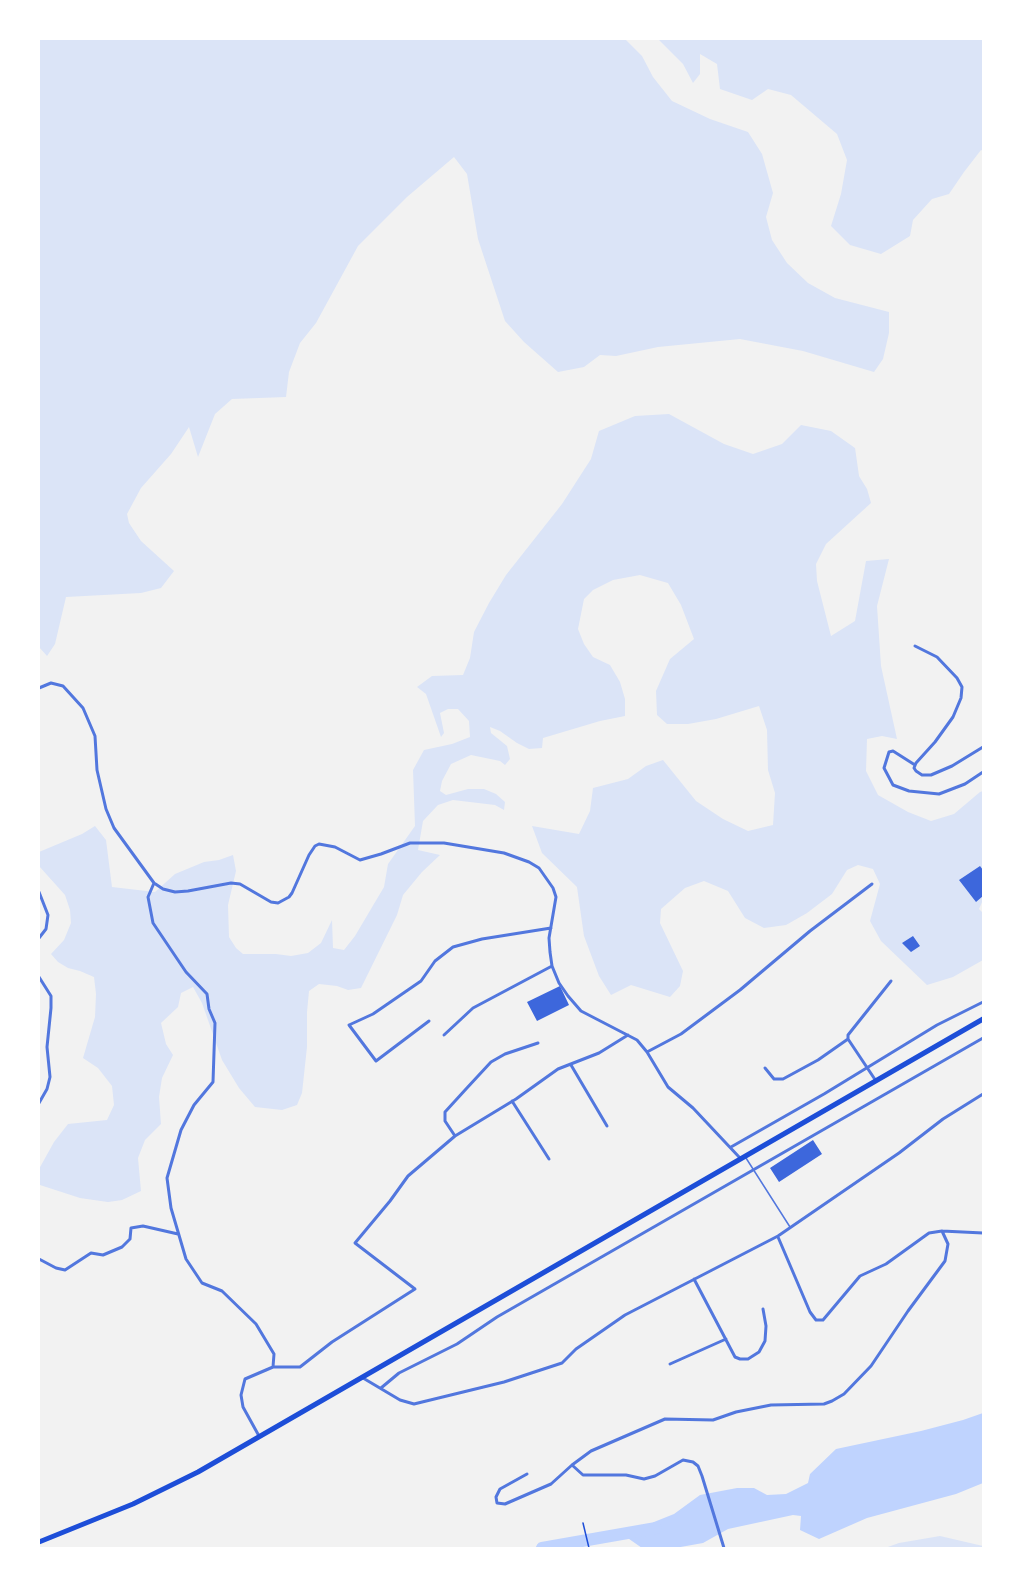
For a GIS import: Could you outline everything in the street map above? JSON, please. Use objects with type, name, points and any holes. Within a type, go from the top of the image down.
[{"type":"highway","points":[[39,1542],[133,1504],[198,1472],[983,1019]]},
{"type":"street","points":[[915,646],[937,657],[957,678],[962,687],[961,698],[953,717],[915,765],[916,771],[922,775],[931,776],[983,747]]},
{"type":"street","points":[[39,688],[51,683],[63,686],[83,708],[94,736],[97,770],[106,809],[114,828],[154,883],[163,889],[175,892],[231,883],[240,884],[271,902],[278,903],[292,893],[309,855],[319,844],[335,847],[360,860],[410,843],[444,843],[504,853],[539,868],[553,888],[556,897],[549,938],[552,966],[559,983],[574,1005],[581,1011],[637,1040],[668,1087],[693,1108],[742,1157]]},
{"type":"street","points":[[915,765],[893,751],[890,752],[884,768],[893,784],[909,791],[939,794],[965,784],[983,772]]},
{"type":"street","points":[[154,883],[148,897],[153,923],[186,972],[207,994],[209,1010],[215,1023],[213,1082],[194,1105],[181,1130],[167,1178],[171,1208],[186,1259],[202,1283],[222,1291],[256,1324],[274,1354],[273,1367]]},
{"type":"street","points":[[647,1052],[681,1034],[873,884]]},
{"type":"street","points":[[39,892],[48,915],[46,929],[39,938]]},
{"type":"street","points":[[429,1021],[376,1061],[349,1025],[374,1014],[421,981],[435,961],[453,947],[482,939],[551,928]]},
{"type":"street","points":[[444,1035],[473,1008],[552,966]]},
{"type":"street","points":[[39,977],[51,996],[47,1047],[50,1077],[47,1089],[39,1103]]},
{"type":"street","points":[[876,1081],[848,1039],[848,1035],[891,981]]},
{"type":"street","points":[[731,1147],[937,1025],[983,1002]]},
{"type":"street","points":[[259,1436],[243,1407],[241,1395],[245,1379],[273,1367],[300,1367],[332,1342],[415,1289],[355,1243],[390,1202],[408,1176],[454,1136],[548,1076],[599,1053],[628,1035]]},
{"type":"street","points":[[381,1388],[399,1373],[457,1344],[497,1317],[983,1038]]},
{"type":"street","points":[[765,1068],[774,1079],[783,1079],[818,1060],[848,1039]]},
{"type":"street","points":[[454,1136],[445,1121],[445,1112],[491,1062],[505,1054],[538,1043]]},
{"type":"street","points":[[571,1065],[607,1126]]},
{"type":"street","points":[[361,1377],[400,1400],[414,1404],[504,1382],[562,1364],[576,1348],[625,1315],[778,1236],[899,1153],[943,1119],[983,1094]]},
{"type":"street","points":[[512,1101],[549,1159]]},
{"type":"street","points":[[39,1259],[65,1270],[91,1253],[103,1255],[122,1247],[130,1239],[130,1228],[143,1226],[178,1234]]},
{"type":"street","points":[[778,1236],[810,1312],[816,1320],[823,1320],[860,1276],[886,1264],[929,1233],[942,1230],[983,1233]]},
{"type":"street","points":[[527,1474],[500,1489],[496,1497],[497,1503],[505,1504],[551,1484],[591,1451],[665,1419],[713,1420],[736,1412],[771,1405],[824,1404],[844,1394],[871,1366],[945,1261],[948,1244],[942,1230]]},
{"type":"street","points":[[694,1279],[735,1357],[748,1359],[759,1352],[765,1341],[766,1326],[763,1309]]},
{"type":"street","points":[[670,1364],[726,1340]]},
{"type":"street","points":[[572,1465],[583,1475],[626,1475],[644,1479],[655,1476],[683,1460],[693,1462],[702,1476],[724,1548]]},
{"type":"lane","points":[[742,1157],[754,1170],[790,1228]]},
{"type":"path","points":[[583,1523],[589,1548]]},
{"type":"shaded area","points":[[39,39],[625,39],[642,56],[653,77],[672,101],[710,119],[748,132],[762,154],[773,193],[766,217],[772,240],[787,263],[808,283],[835,298],[889,312],[889,333],[883,359],[874,372],[803,351],[740,339],[658,347],[616,356],[600,355],[584,367],[558,372],[524,342],[505,321],[478,239],[467,174],[454,157],[407,197],[358,246],[316,323],[300,343],[289,372],[286,397],[232,399],[215,414],[198,457],[189,427],[171,454],[141,488],[127,514],[129,523],[141,541],[174,571],[161,588],[141,593],[66,597],[55,644],[47,656],[39,647]]},
{"type":"shaded area","points":[[658,39],[983,39],[983,151],[981,150],[949,194],[932,199],[913,220],[910,236],[881,254],[850,245],[831,226],[841,194],[847,160],[837,134],[791,95],[768,89],[752,100],[720,89],[717,64],[700,54],[700,74],[693,83],[683,64]]},
{"type":"shaded area","points":[[669,414],[724,444],[753,454],[782,444],[801,425],[831,431],[855,448],[859,476],[867,489],[871,503],[826,544],[816,564],[817,581],[831,636],[855,621],[866,561],[889,559],[877,606],[881,666],[897,739],[882,736],[867,739],[866,771],[878,795],[908,812],[931,821],[954,814],[983,791],[983,900],[979,909],[983,913],[983,960],[953,977],[927,985],[881,941],[870,921],[880,884],[873,869],[858,865],[847,870],[832,894],[807,913],[786,925],[764,928],[745,918],[728,891],[704,881],[685,888],[661,909],[660,923],[683,971],[680,986],[670,997],[631,985],[611,995],[599,976],[584,936],[577,887],[542,853],[532,826],[579,834],[590,811],[593,788],[628,779],[646,766],[663,760],[696,801],[723,819],[748,831],[773,825],[775,793],[768,770],[767,730],[759,706],[716,719],[688,724],[667,724],[657,715],[656,691],[670,659],[694,639],[681,605],[668,583],[640,575],[613,580],[593,590],[584,599],[578,629],[593,657],[610,665],[620,682],[625,699],[625,716],[543,738],[542,748],[529,749],[490,727],[491,733],[507,746],[510,759],[505,765],[500,761],[471,755],[451,764],[442,781],[440,791],[446,795],[468,789],[484,789],[496,794],[505,802],[504,810],[495,805],[453,800],[438,805],[423,821],[418,850],[440,855],[403,895],[397,915],[361,988],[348,990],[319,984],[309,991],[307,1047],[302,1093],[297,1105],[282,1110],[255,1107],[239,1088],[222,1060],[202,1003],[193,987],[181,993],[178,1007],[161,1023],[166,1044],[173,1055],[162,1078],[159,1097],[161,1124],[145,1140],[138,1158],[141,1191],[122,1200],[108,1202],[80,1198],[40,1185],[39,1169],[54,1142],[68,1124],[107,1120],[114,1105],[112,1086],[98,1068],[83,1058],[95,1017],[94,977],[68,968],[51,954],[64,940],[71,923],[70,910],[65,895],[39,866],[39,852],[95,826],[106,840],[112,887],[155,892],[175,874],[204,862],[233,855],[236,871],[228,905],[229,937],[243,954],[291,956],[308,953],[321,943],[332,920],[333,948],[344,950],[384,887],[388,864],[415,826],[413,770],[424,750],[452,744],[470,737],[469,721],[458,709],[448,709],[440,713],[444,733],[441,737],[426,694],[417,687],[432,676],[463,675],[470,658],[474,632],[489,603],[506,575],[562,504],[591,459],[599,431],[635,416]]},
{"type":"shaded area","points":[[940,1536],[983,1546],[983,1548],[885,1548],[899,1543]]},
{"type":"water","points":[[983,1413],[983,1483],[956,1494],[867,1518],[819,1539],[800,1530],[801,1516],[793,1515],[728,1529],[703,1543],[675,1548],[642,1548],[622,1534],[641,1531],[654,1522],[674,1514],[700,1495],[737,1488],[754,1488],[767,1495],[786,1494],[808,1483],[810,1474],[836,1449],[921,1431]]},
{"type":"building","points":[[980,866],[983,870],[983,896],[976,902],[959,880]]},
{"type":"building","points":[[913,936],[920,946],[911,952],[902,943]]},
{"type":"building","points":[[560,986],[569,1005],[537,1021],[527,1002]]},
{"type":"building","points":[[813,1140],[822,1154],[779,1182],[770,1168]]},
{"type":"waterway","points":[[542,1548],[656,1528]]}]
